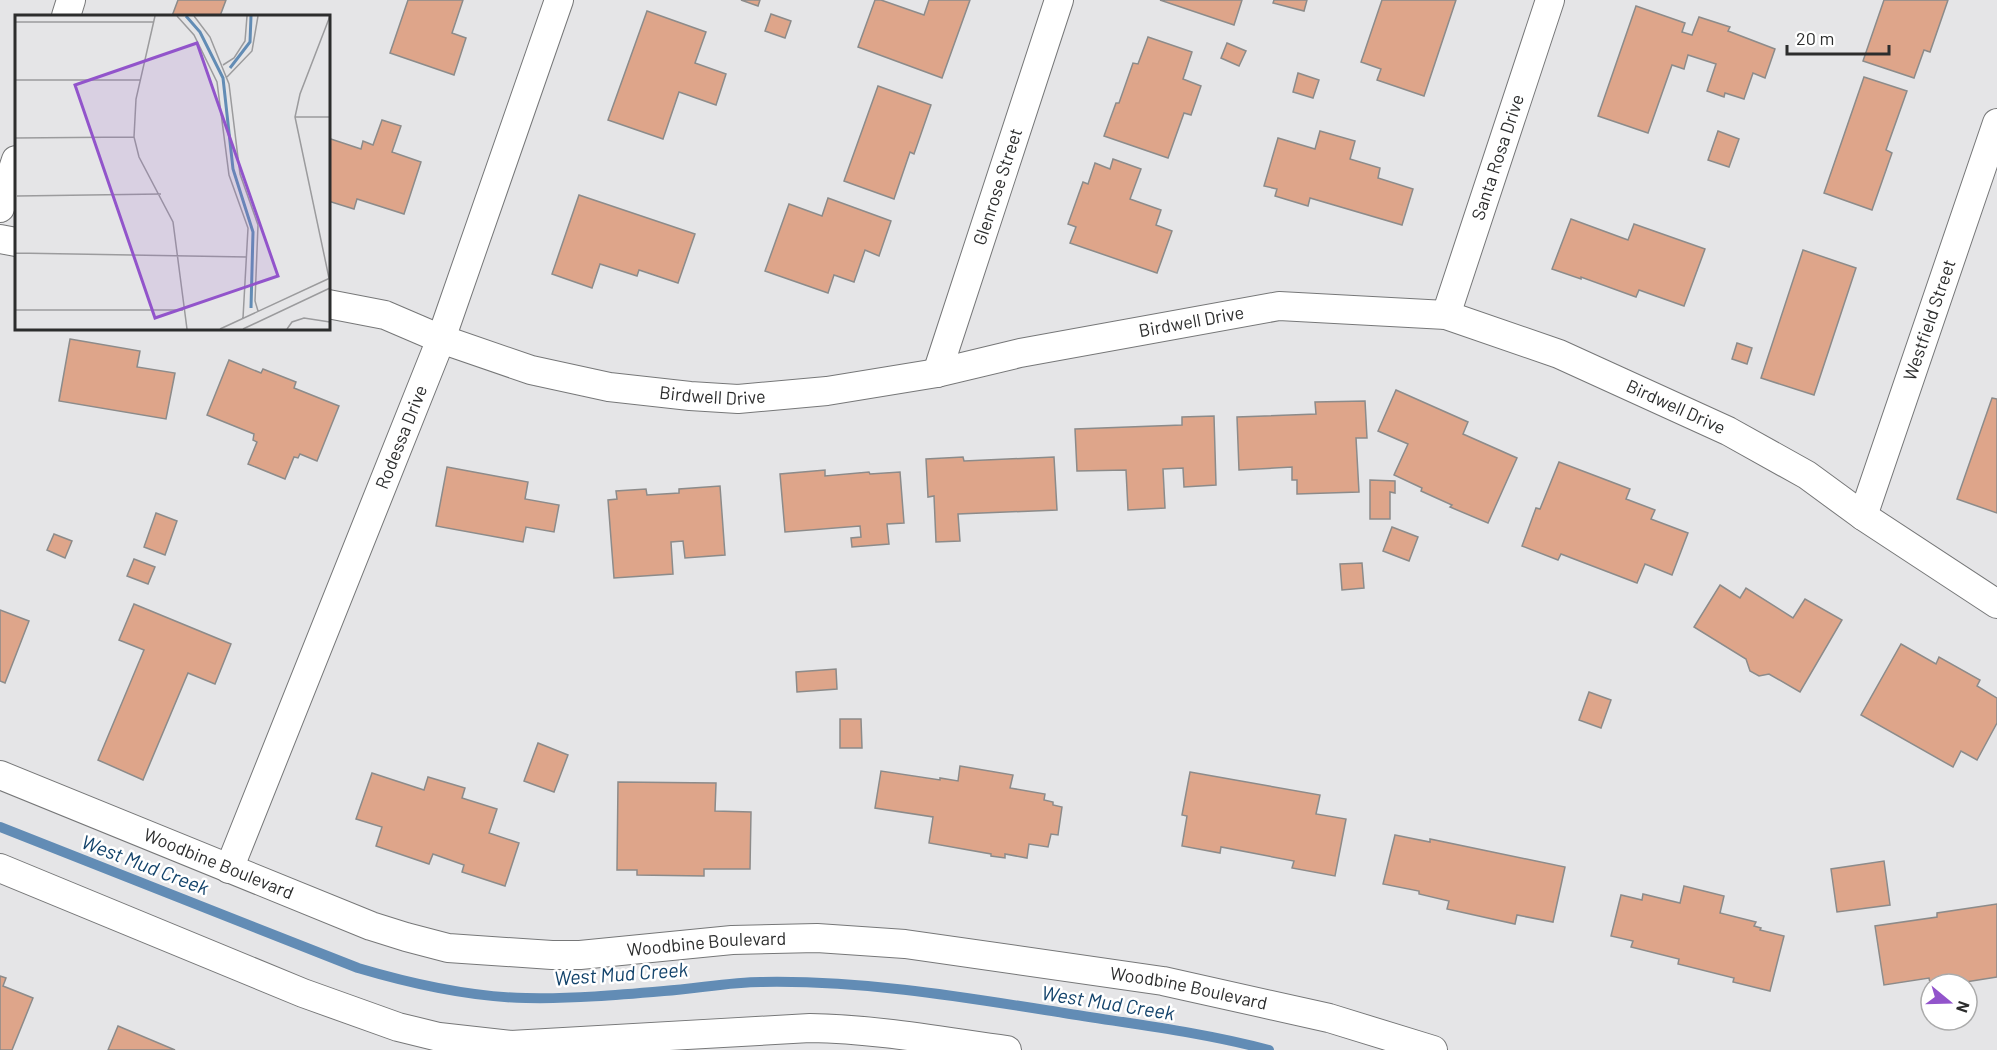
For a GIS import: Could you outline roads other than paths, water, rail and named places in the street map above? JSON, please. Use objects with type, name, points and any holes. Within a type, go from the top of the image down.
[{"type":"street","points":[[66,15],[71,0]]},
{"type":"street","name":"Rodessa Drive","points":[[229,869],[441,339],[559,0]]},
{"type":"street","name":"Glenrose Street","points":[[937,373],[1059,0]]},
{"type":"street","name":"Santa Rosa Drive","points":[[1446,315],[1550,0]]},
{"type":"street","name":"Westfield Street","points":[[1863,516],[1997,123]]},
{"type":"street","points":[[0,208],[15,163]]},
{"type":"street","points":[[0,239],[15,243]]},
{"type":"street","name":"Birdwell Drive","points":[[330,304],[385,315],[441,339],[531,370],[609,387],[738,399],[827,391],[937,373],[1020,353],[1279,306],[1446,315],[1559,354],[1728,431],[1807,476],[1863,516],[1997,604]]},
{"type":"street","name":"Woodbine Boulevard","points":[[0,775],[371,926],[406,938],[448,948],[580,955],[732,940],[817,938],[905,944],[1163,981],[1329,1018],[1433,1050]]},
{"type":"street","points":[[0,868],[303,993],[398,1027],[439,1037],[511,1045],[840,1028],[877,1031],[1007,1050]]},
{"type":"waterway","name":"West Mud Creek","points":[[0,827],[358,968],[441,989],[505,997],[543,998],[630,994],[749,982],[837,984],[988,1001],[1193,1033],[1269,1050]]}]
